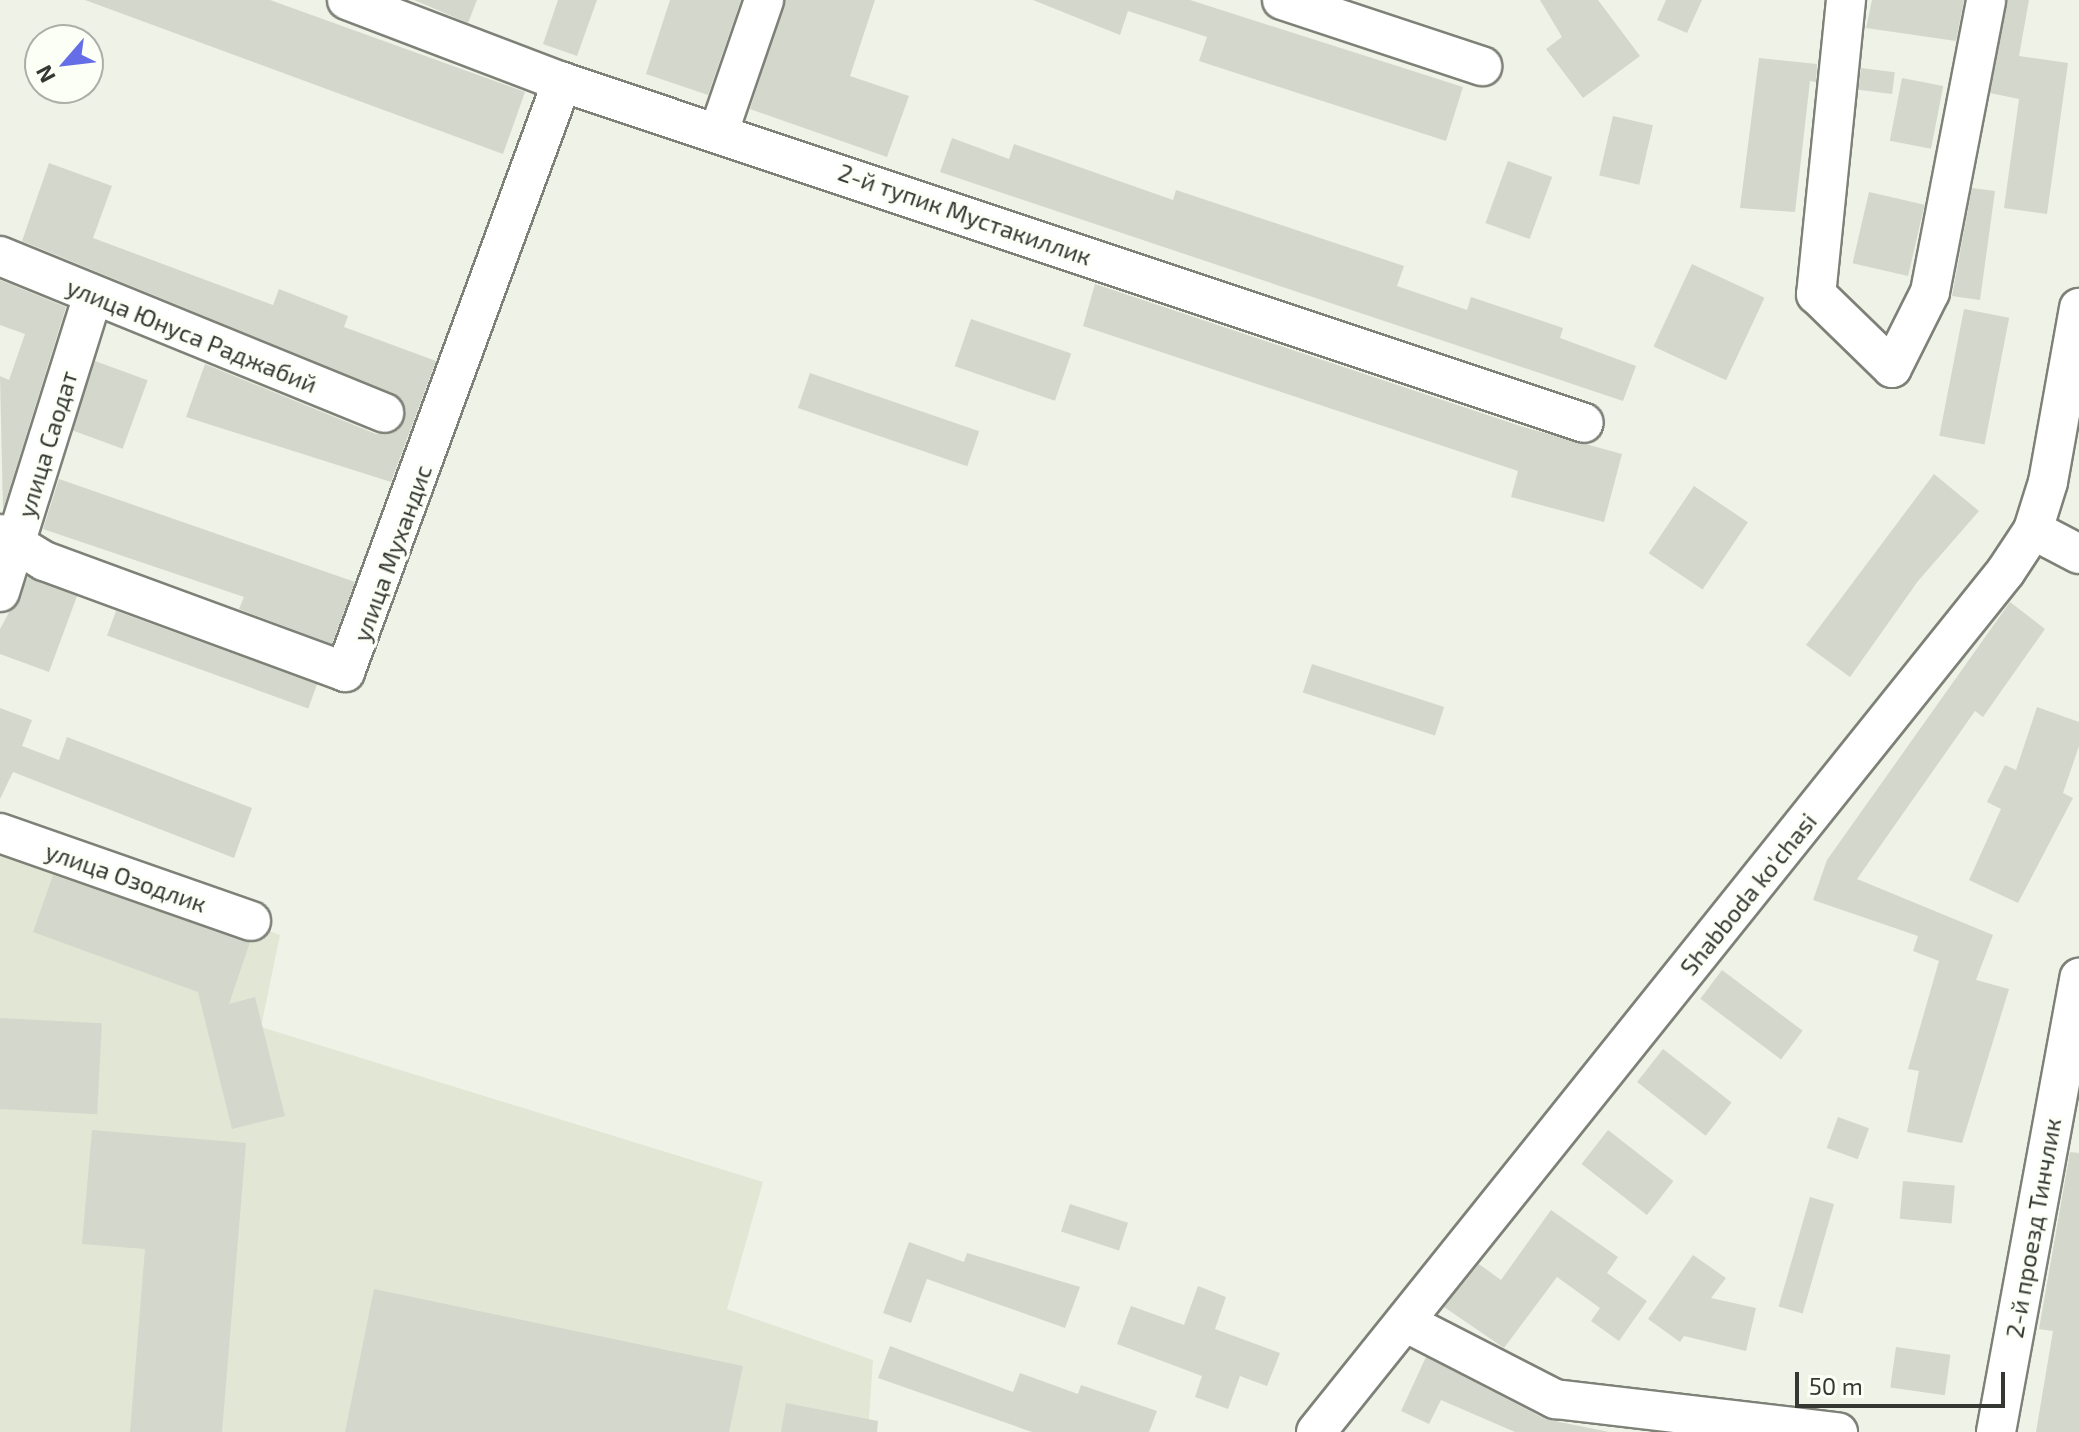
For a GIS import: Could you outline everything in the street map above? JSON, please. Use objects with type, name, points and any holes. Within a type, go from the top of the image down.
[{"type":"street","points":[[719,131],[764,0]]},
{"type":"street","points":[[1282,0],[1482,66]]},
{"type":"street","points":[[1846,0],[1816,294],[1892,368],[1930,292],[1986,0]]},
{"type":"street","name":"2-й тупик Мустакиллик","points":[[371,4],[562,82],[719,131],[1584,423]]},
{"type":"street","name":"улица Мухандис","points":[[8,539],[345,672],[562,82]]},
{"type":"street","name":"улица Юнуса Раджабий","points":[[0,256],[384,413]]},
{"type":"street","name":"улица Саодат","points":[[0,592],[8,539],[93,295]]},
{"type":"street","name":"Shabboda ko'chasi","points":[[1316,1432],[2033,530],[2048,482],[2079,308]]},
{"type":"street","points":[[2033,530],[2079,554]]},
{"type":"street","name":"улица Озодлик","points":[[0,833],[251,921]]},
{"type":"street","name":"2-й проезд Тинчлик","points":[[1996,1432],[2079,978]]},
{"type":"street","points":[[1405,1322],[1550,1397],[1838,1432]]},
{"type":"shaded area","points":[[0,835],[280,935],[261,1027],[763,1182],[727,1309],[873,1360],[868,1432],[0,1432]]},
{"type":"building","points":[[85,0],[270,0],[525,92],[503,154]]},
{"type":"building","points":[[414,0],[477,0],[468,23]]},
{"type":"building","points":[[558,0],[597,0],[577,56],[543,44]]},
{"type":"building","points":[[670,0],[741,0],[708,95],[646,74]]},
{"type":"building","points":[[785,0],[875,0],[850,76],[909,96],[887,157],[750,109]]},
{"type":"building","points":[[1033,0],[1190,0],[1463,87],[1446,141],[1199,61],[1207,37],[1128,11],[1120,35]]},
{"type":"building","points":[[1540,0],[1598,0],[1640,56],[1583,98],[1546,49],[1562,37]]},
{"type":"building","points":[[1666,0],[1702,0],[1687,33],[1657,20]]},
{"type":"building","points":[[1872,0],[1964,0],[1956,41],[1866,28]]},
{"type":"building","points":[[2007,0],[2029,0],[2019,56],[2068,63],[2047,214],[2004,208],[2019,99],[1990,93]]},
{"type":"building","points":[[1759,58],[1817,64],[1816,82],[1810,81],[1795,212],[1740,208]]},
{"type":"building","points":[[1861,68],[1895,72],[1892,94],[1858,90]]},
{"type":"building","points":[[1902,78],[1943,86],[1931,149],[1890,141]]},
{"type":"building","points":[[1613,116],[1653,125],[1639,185],[1599,175]]},
{"type":"building","points":[[952,138],[1009,159],[1014,144],[1173,200],[1176,190],[1404,266],[1397,286],[1467,310],[1471,297],[1563,328],[1560,338],[1636,366],[1623,401],[940,172]]},
{"type":"building","points":[[1508,161],[1552,177],[1530,239],[1485,223]]},
{"type":"building","points":[[49,163],[112,186],[93,238],[273,305],[279,289],[348,316],[344,327],[436,361],[391,482],[186,417],[205,364],[376,434],[398,430],[406,411],[392,393],[22,241]]},
{"type":"building","points":[[1972,188],[1995,191],[1980,300],[1952,296]]},
{"type":"building","points":[[1869,192],[1925,205],[1908,276],[1853,263]]},
{"type":"building","points":[[1692,264],[1765,298],[1726,380],[1654,346]]},
{"type":"building","points":[[0,280],[66,307],[3,510],[0,376],[9,380],[25,334],[0,325]]},
{"type":"building","points":[[1095,284],[1523,427],[1622,454],[1604,522],[1511,497],[1518,471],[1083,326]]},
{"type":"building","points":[[1964,309],[2009,318],[1985,444],[1939,436]]},
{"type":"building","points":[[971,319],[1071,354],[1055,401],[955,366]]},
{"type":"building","points":[[95,361],[148,380],[123,449],[70,430]]},
{"type":"building","points":[[810,373],[979,431],[967,466],[798,408]]},
{"type":"building","points":[[1934,474],[1979,511],[1918,581],[1850,677],[1806,645]]},
{"type":"building","points":[[59,479],[355,582],[332,644],[239,609],[244,597],[43,529]]},
{"type":"building","points":[[1694,486],[1748,522],[1703,589],[1649,553]]},
{"type":"building","points":[[28,577],[77,596],[49,672],[0,654],[0,629]]},
{"type":"building","points":[[2010,602],[2045,629],[1983,717],[1975,711],[1857,879],[1993,935],[1976,980],[2009,989],[1962,1143],[1907,1132],[1919,1071],[1908,1069],[1939,961],[1913,951],[1918,936],[1813,900],[1827,860]]},
{"type":"building","points":[[116,611],[317,684],[308,709],[107,635]]},
{"type":"building","points":[[1312,664],[1444,707],[1435,735],[1303,693]]},
{"type":"building","points":[[2037,707],[2079,722],[2079,746],[2063,793],[2073,798],[2018,903],[1969,880],[2001,809],[1987,802],[2005,765],[2016,770]]},
{"type":"building","points":[[0,708],[32,720],[22,746],[59,760],[67,737],[252,808],[234,858],[13,772],[0,799]]},
{"type":"building","points":[[53,875],[250,942],[229,1004],[255,997],[285,1116],[232,1129],[198,992],[33,932]]},
{"type":"building","points":[[1722,970],[1803,1031],[1781,1060],[1700,999]]},
{"type":"building","points":[[0,1018],[102,1023],[97,1114],[0,1109]]},
{"type":"building","points":[[1663,1049],[1732,1103],[1706,1136],[1637,1082]]},
{"type":"building","points":[[1838,1117],[1869,1128],[1858,1159],[1827,1148]]},
{"type":"building","points":[[92,1130],[246,1143],[222,1432],[130,1432],[145,1249],[82,1244]]},
{"type":"building","points":[[1608,1130],[1673,1181],[1647,1215],[1582,1164]]},
{"type":"building","points":[[2070,1152],[2079,1153],[2079,1432],[2036,1432],[2053,1331],[2039,1329]]},
{"type":"building","points":[[1903,1181],[1955,1186],[1951,1223],[1900,1219]]},
{"type":"building","points":[[1810,1197],[1834,1204],[1803,1313],[1779,1307]]},
{"type":"building","points":[[1070,1204],[1128,1223],[1119,1250],[1061,1232]]},
{"type":"building","points":[[1551,1210],[1618,1257],[1607,1273],[1647,1301],[1619,1341],[1591,1321],[1600,1308],[1557,1277],[1504,1348],[1444,1307],[1479,1264],[1501,1280]]},
{"type":"building","points":[[909,1242],[964,1262],[967,1253],[1080,1287],[1065,1328],[927,1279],[911,1323],[883,1313]]},
{"type":"building","points":[[1693,1255],[1726,1278],[1711,1298],[1756,1308],[1746,1351],[1684,1336],[1680,1342],[1648,1319]]},
{"type":"building","points":[[1198,1286],[1226,1297],[1215,1329],[1280,1353],[1267,1386],[1240,1376],[1228,1409],[1195,1397],[1202,1376],[1117,1344],[1131,1306],[1184,1325]]},
{"type":"building","points":[[374,1289],[743,1366],[729,1432],[345,1432]]},
{"type":"building","points":[[890,1346],[1013,1392],[1020,1373],[1078,1394],[1081,1385],[1157,1411],[1149,1432],[1032,1432],[878,1378]]},
{"type":"building","points":[[1896,1347],[1950,1355],[1945,1395],[1890,1388]]},
{"type":"building","points":[[1426,1357],[1545,1419],[1609,1432],[1515,1432],[1441,1400],[1429,1424],[1401,1411]]},
{"type":"building","points":[[786,1403],[878,1421],[877,1432],[781,1432]]}]
